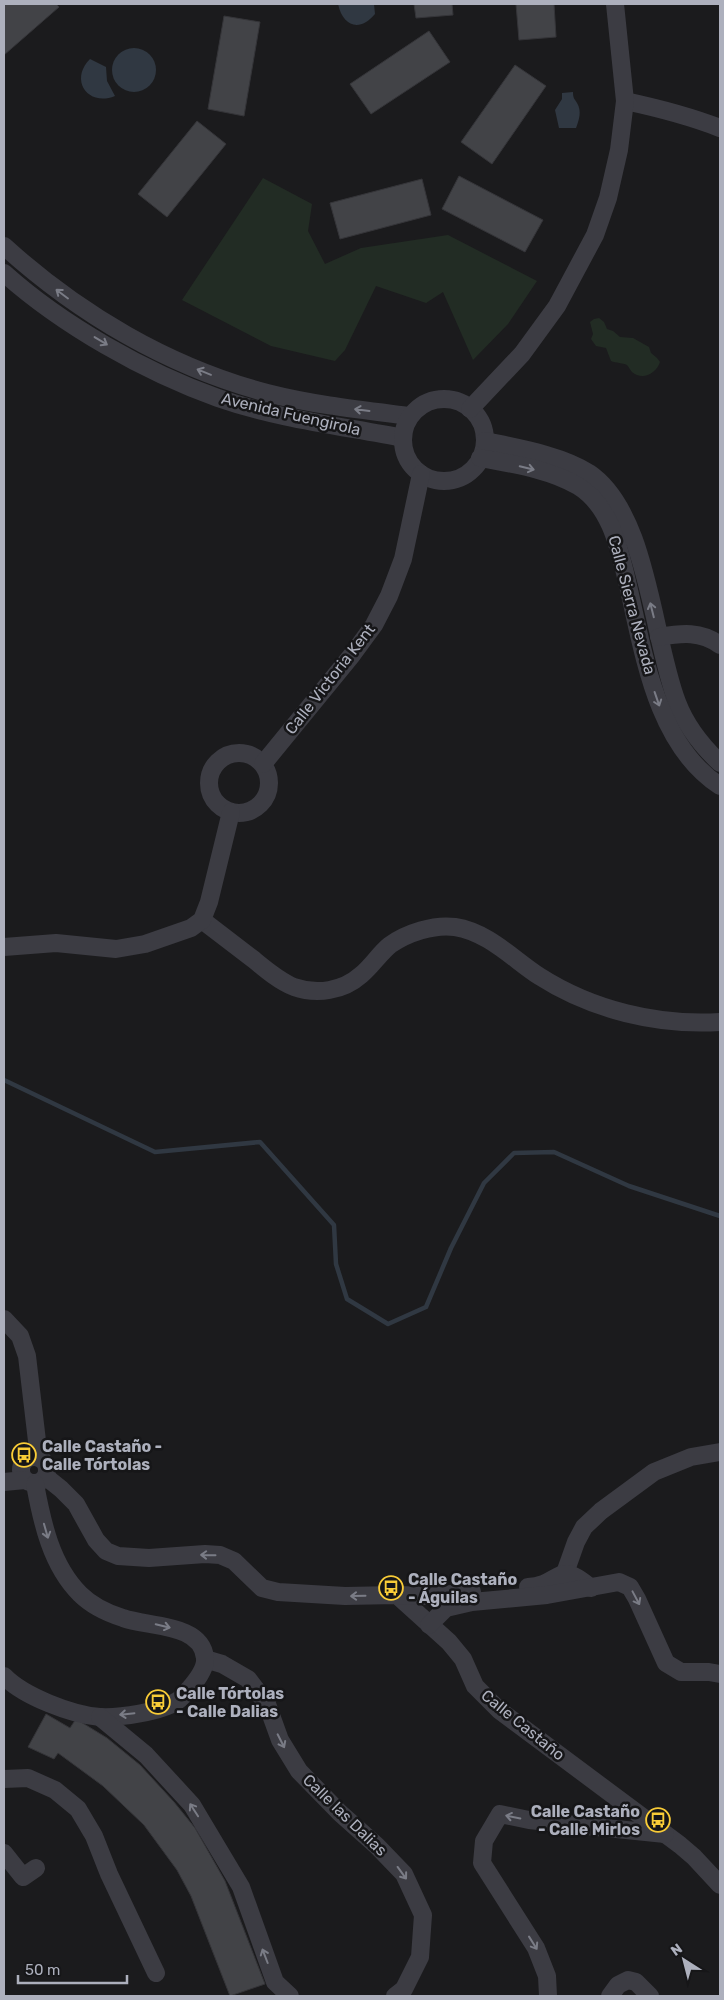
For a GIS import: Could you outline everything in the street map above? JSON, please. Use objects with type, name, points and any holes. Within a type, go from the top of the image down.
[{"type":"street","points":[[470,409],[522,354],[558,306],[595,235],[608,198],[619,150],[626,101],[621,42],[615,4]]},
{"type":"street","points":[[626,101],[700,120],[720,128]]},
{"type":"street","name":"Avenida Fuengirola","points":[[4,246],[29,269],[81,307],[129,338],[181,362],[224,380],[267,393],[320,404],[410,416]]},
{"type":"street","name":"Avenida Fuengirola","points":[[4,273],[59,316],[122,354],[161,374],[218,398],[266,412],[403,438]]},
{"type":"street","points":[[453,399],[465,404],[470,409],[476,414],[484,430],[484,441],[480,458],[468,473],[450,480],[436,480],[421,474],[409,462],[405,453],[403,438],[410,416],[420,406],[435,400],[453,399]]},
{"type":"street","name":"Calle Sierra Nevada","points":[[484,441],[570,463],[590,474],[607,488],[623,511],[634,537],[667,672],[677,704],[690,729],[709,753],[720,763]]},
{"type":"street","name":"Calle Sierra Nevada","points":[[480,458],[540,472],[579,487],[594,500],[608,519],[618,542],[650,678],[662,711],[676,738],[695,764],[720,786]]},
{"type":"street","name":"Calle Victoria Kent","points":[[263,764],[352,655],[374,625],[389,596],[403,559],[421,474]]},
{"type":"street","points":[[659,637],[696,634],[711,638],[720,645]]},
{"type":"street","points":[[240,752],[249,754],[263,764],[268,772],[270,781],[268,791],[264,800],[250,811],[231,812],[223,808],[211,795],[209,778],[217,762],[224,756],[240,752]]},
{"type":"street","points":[[4,947],[56,943],[116,949],[145,944],[191,928],[202,920],[209,902],[231,812]]},
{"type":"street","points":[[202,920],[273,975],[294,986],[310,990],[328,991],[346,986],[361,976],[390,945],[409,935],[431,928],[454,927],[475,932],[494,943],[540,977],[568,992],[601,1006],[672,1022],[720,1022]]},
{"type":"street","points":[[4,1319],[20,1336],[27,1356],[39,1458]]},
{"type":"street","points":[[4,1482],[35,1480],[48,1473],[46,1464],[39,1458],[30,1458],[23,1463],[21,1471],[35,1480],[62,1489],[76,1504],[96,1540],[106,1551],[118,1556],[149,1558],[204,1554],[220,1555],[234,1560],[262,1588],[278,1592],[345,1596],[430,1596],[537,1587],[549,1583],[564,1573],[584,1527],[601,1511],[654,1472],[691,1457],[720,1452]]},
{"type":"street","points":[[4,1676],[11,1684],[51,1704],[100,1717],[157,1710],[177,1701],[198,1680],[205,1659],[201,1646],[185,1632],[124,1619],[100,1609],[80,1594],[61,1569],[48,1541],[35,1480]]},
{"type":"street","points":[[564,1573],[580,1578],[591,1588]]},
{"type":"street","points":[[429,1625],[446,1608],[472,1602],[591,1588],[619,1582],[630,1587],[666,1663],[681,1672],[720,1674]]},
{"type":"street","name":"Calle Castaño","points":[[397,1595],[464,1659],[475,1686],[499,1710],[666,1834],[694,1857],[720,1886]]},
{"type":"street","name":"Calle las Dalias","points":[[205,1659],[222,1664],[248,1679],[268,1704],[280,1740],[300,1771],[340,1813],[377,1846],[404,1874],[423,1915],[420,1957],[404,1989],[395,1996]]},
{"type":"street","points":[[100,1717],[146,1755],[192,1805],[241,1887],[276,1982],[290,1996]]},
{"type":"street","points":[[4,1779],[28,1778],[56,1790],[78,1809],[94,1836],[109,1874],[156,1973]]},
{"type":"street","points":[[548,1996],[547,1976],[536,1948],[482,1864],[484,1841],[500,1814],[529,1820],[666,1834]]},
{"type":"street","points":[[4,1853],[23,1877],[36,1868]]},
{"type":"street","points":[[610,1996],[618,1985],[628,1980],[636,1982],[650,1996]]},
{"type":"shaded area","points":[[338,4],[374,4],[375,14],[364,23],[353,24],[344,18]]},
{"type":"shaded area","points":[[134,48],[146,52],[152,58],[156,70],[152,82],[146,88],[134,92],[122,88],[116,82],[112,70],[116,58],[122,52]]},
{"type":"shaded area","points":[[90,59],[106,67],[107,81],[115,96],[97,98],[85,90],[81,75]]},
{"type":"shaded area","points":[[573,92],[573,97],[579,106],[580,112],[576,128],[559,128],[555,110],[562,99],[562,93]]},
{"type":"shaded area","points":[[263,178],[312,204],[308,231],[325,264],[361,248],[448,235],[537,281],[508,324],[473,360],[443,292],[426,303],[376,286],[345,350],[335,361],[271,346],[182,300]]},
{"type":"shaded area","points":[[599,318],[604,322],[607,329],[620,337],[633,338],[649,347],[651,353],[660,362],[655,370],[648,375],[640,376],[632,372],[627,365],[611,361],[606,348],[596,346],[591,339],[593,334],[590,322]]},
{"type":"building","points":[[6,4],[56,4],[59,7],[4,55],[4,6]]},
{"type":"building","points":[[414,4],[452,4],[453,15],[416,18]]},
{"type":"building","points":[[516,4],[554,4],[556,37],[519,40]]},
{"type":"building","points":[[224,16],[260,22],[244,116],[208,109]]},
{"type":"building","points":[[429,31],[450,62],[371,114],[350,84]]},
{"type":"building","points":[[515,65],[546,86],[492,164],[461,142]]},
{"type":"building","points":[[197,121],[226,144],[167,217],[138,194]]},
{"type":"building","points":[[459,176],[543,220],[525,252],[442,209]]},
{"type":"building","points":[[422,179],[431,215],[340,239],[330,203]]},
{"type":"building","points":[[46,1714],[70,1728],[76,1719],[107,1738],[140,1765],[174,1802],[195,1828],[225,1881],[265,1984],[230,1996],[191,1896],[177,1870],[144,1825],[103,1786],[58,1753],[54,1759],[28,1747]]},
{"type":"waterway","points":[[4,1080],[155,1152],[260,1142],[334,1225],[336,1264],[347,1299],[388,1324],[426,1307],[451,1248],[484,1183],[514,1153],[554,1152],[629,1186],[720,1216]]},
{"type":"place","name":"Calle Castaño - Calle Tórtolas","points":[[24,1455]]},
{"type":"place","name":"Calle Castaño - Águilas","points":[[391,1588]]},
{"type":"place","name":"Calle Tórtolas - Calle Dalias","points":[[158,1702]]},
{"type":"place","name":"Calle Castaño - Calle Mirlos","points":[[658,1820]]}]
